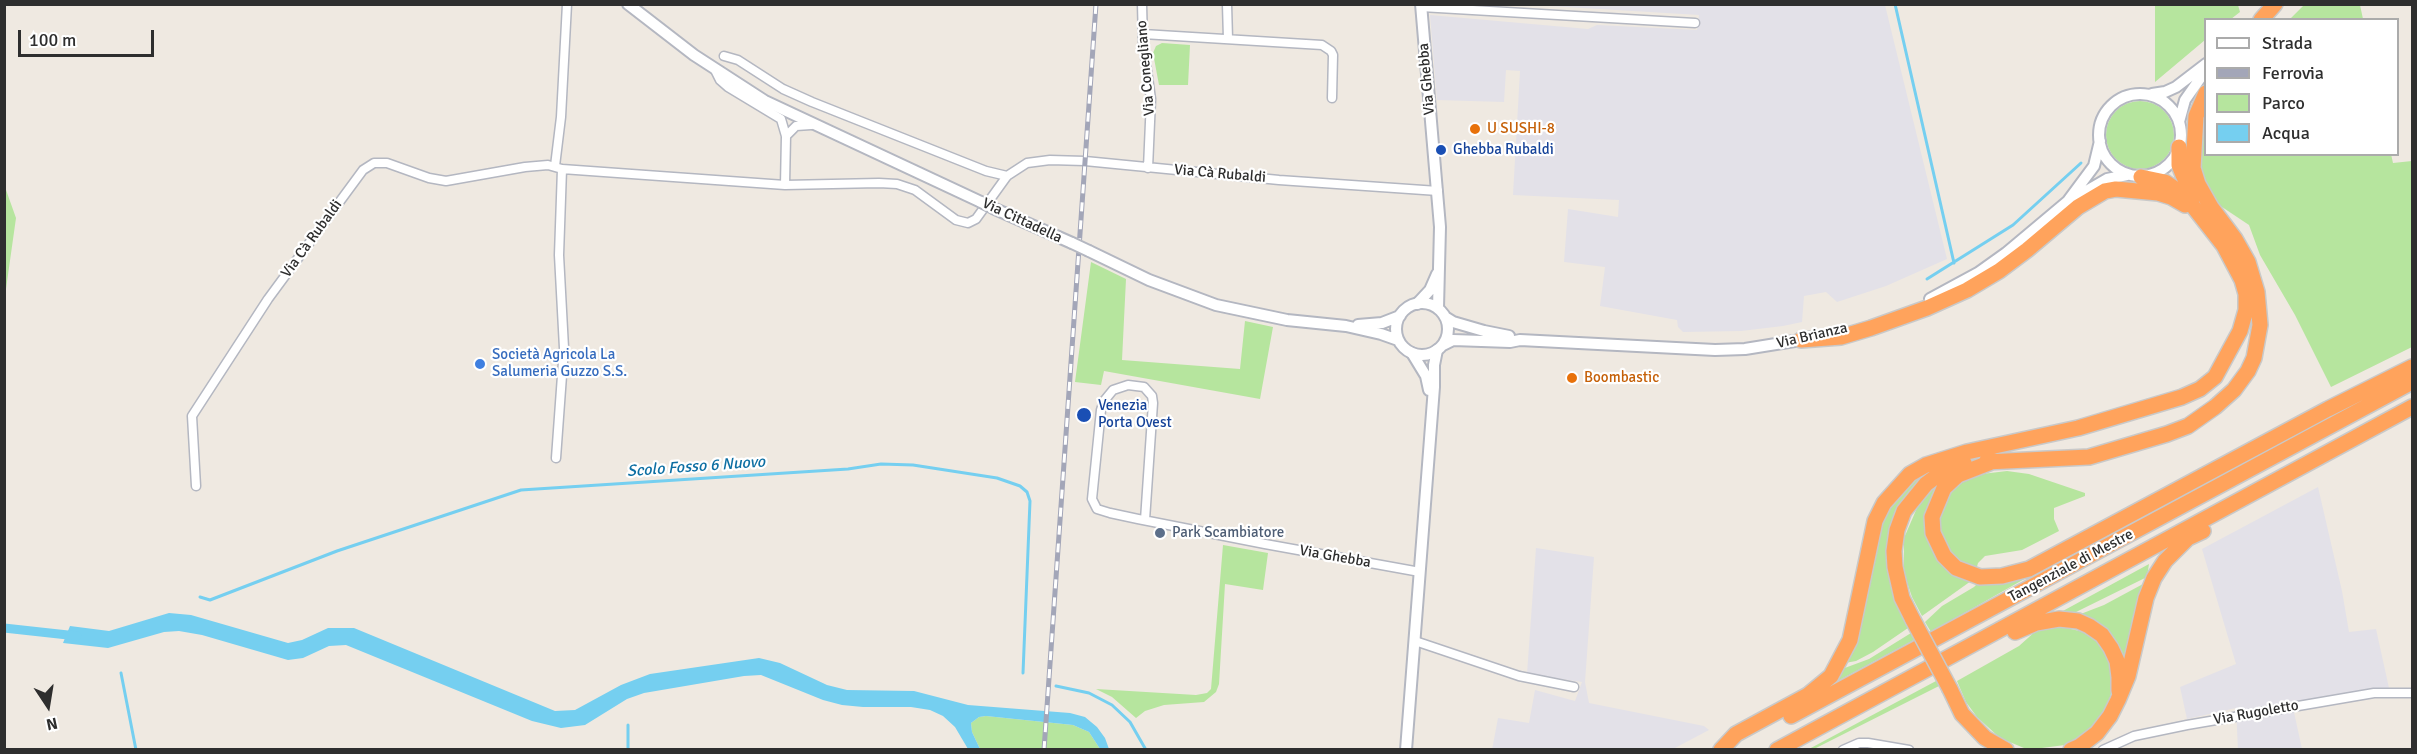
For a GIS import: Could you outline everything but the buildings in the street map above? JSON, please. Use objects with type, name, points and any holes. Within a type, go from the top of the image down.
[{"type":"highway","points":[[2263,18],[2275,4]]},
{"type":"highway","points":[[2204,96],[2196,116],[2193,168],[2206,212]]},
{"type":"highway","points":[[1721,750],[1736,734],[1808,695],[1831,676],[1839,663],[1856,615],[1875,521],[1884,503],[1910,474],[1926,465],[1967,452],[2078,428],[2182,397],[2200,389],[2215,377],[2240,331],[2246,310],[2246,294],[2236,267],[2206,212],[2182,175],[2179,165],[2179,147]]},
{"type":"highway","points":[[1948,471],[1968,464],[1994,461],[2089,457],[2137,444],[2188,426],[2234,390],[2254,358],[2260,325],[2260,307],[2248,262],[2235,239],[2172,185],[2134,176]]},
{"type":"highway","points":[[1801,340],[1841,337],[1871,328],[1927,308],[1966,290],[1999,271],[2078,207],[2105,191],[2133,190],[2165,195],[2206,212]]},
{"type":"highway","points":[[1994,461],[1958,475],[1944,488],[1932,517],[1933,533],[1944,556],[1956,568],[1976,576],[2002,576],[2029,569],[2328,409],[2412,367]]},
{"type":"highway","name":"Tangenziale di Mestre","points":[[1729,750],[2412,382]]},
{"type":"highway","name":"Tangenziale di Mestre","points":[[1777,750],[2412,407]]},
{"type":"highway","points":[[2005,444],[1926,484],[1904,511],[1894,551],[1902,598],[1962,714],[1985,738],[2006,750]]},
{"type":"highway","points":[[2071,750],[2097,734],[2118,700],[2128,676],[2146,598],[2154,578],[2165,561],[2188,538],[2246,508],[2311,462]]},
{"type":"highway","points":[[1952,655],[1969,656],[2036,623],[2059,619],[2078,621],[2102,635],[2111,648],[2117,661],[2120,677],[2118,700]]},
{"type":"main road","name":"Via Cittadella","points":[[628,4],[715,70],[765,101],[1149,280],[1216,305],[1287,320],[1346,326],[1398,340]]},
{"type":"main road","points":[[2255,18],[2269,4]]},
{"type":"main road","name":"Via Ghebba","points":[[1421,6],[1438,191],[1441,312]]},
{"type":"main road","points":[[2068,201],[2094,166],[2100,141],[2099,129],[2103,116],[2110,106],[2130,95],[2165,92],[2185,80],[2204,64]]},
{"type":"main road","points":[[2179,123],[2185,100],[2204,72]]},
{"type":"main road","points":[[2068,201],[2106,179],[2134,176],[2164,169],[2173,160],[2179,147],[2181,134],[2179,123],[2170,106],[2160,99],[2144,94]]},
{"type":"main road","points":[[2100,141],[2110,163],[2134,176]]},
{"type":"main road","name":"Via Brianza","points":[[1441,312],[1453,322],[1520,340],[1714,350],[1745,349],[1801,340],[1873,321],[1938,295],[2006,254],[2068,201]]},
{"type":"main road","name":"Via Ghebba","points":[[1416,304],[1430,290],[1441,259]]},
{"type":"main road","points":[[1406,750],[1434,365],[1448,332],[1441,312],[1428,304],[1416,304],[1400,316],[1396,332],[1398,340],[1412,353],[1426,376],[1431,406]]},
{"type":"main road","name":"Via Cittadella","points":[[1346,326],[1382,323],[1400,316]]},
{"type":"main road","name":"Via Brianza","points":[[1440,347],[1460,340],[1510,342],[1520,340]]},
{"type":"main road","points":[[1412,353],[1425,355],[1440,347]]},
{"type":"street","points":[[556,458],[564,348],[559,255],[559,167],[567,4]]},
{"type":"street","name":"Via Conegliano","points":[[1142,4],[1143,34],[1151,99],[1148,168]]},
{"type":"street","points":[[1227,4],[1228,39]]},
{"type":"street","name":"Via Ghebba","points":[[1421,6],[1695,23]]},
{"type":"street","points":[[1143,34],[1322,45],[1333,55],[1332,98]]},
{"type":"street","points":[[724,56],[738,60],[783,89],[812,102],[986,171],[1007,177]]},
{"type":"street","points":[[715,70],[720,80],[728,87],[778,116],[786,136],[785,185]]},
{"type":"street","points":[[786,136],[796,126],[814,125]]},
{"type":"street","name":"Via Cà Rubaldi","points":[[196,486],[192,416],[268,299],[363,170],[369,165],[381,162],[429,178],[446,181],[525,167],[559,167],[785,185],[897,184],[915,190],[956,220],[968,224],[976,219],[1007,177],[1027,163],[1050,160],[1438,191]]},
{"type":"street","name":"Via Ghebba","points":[[1142,519],[1153,403],[1152,396],[1144,387],[1128,385],[1113,390],[1104,401],[1101,410],[1092,499],[1097,509],[1142,519],[1420,572]]},
{"type":"street","points":[[1415,641],[1519,676],[1574,687]]},
{"type":"street","name":"Via Rugoletto","points":[[2103,750],[2134,736],[2187,725],[2374,693],[2412,693]]},
{"type":"street","points":[[1843,750],[1859,743],[1909,750]]},
{"type":"shaded area","points":[[1533,5],[1885,5],[1947,259],[1886,286],[1837,302],[1826,292],[1804,296],[1802,322],[1783,326],[1741,331],[1683,332],[1678,327],[1677,320],[1600,306],[1605,267],[1564,262],[1568,209],[1618,217],[1619,200],[1513,195],[1520,71],[1506,70],[1504,102],[1437,100],[1430,15],[1588,29],[1597,25],[1697,30],[1699,15]]},
{"type":"shaded area","points":[[2318,487],[2349,632],[2376,629],[2389,688],[2292,703],[2302,749],[2238,750],[2236,708],[2187,719],[2180,687],[2236,664],[2202,549]]},
{"type":"shaded area","points":[[1536,548],[1594,557],[1585,682],[1589,703],[1704,726],[1709,730],[1673,749],[1492,750],[1498,718],[1529,723],[1535,690],[1575,701],[1582,682],[1527,674]]},
{"type":"green space","points":[[2305,4],[2360,5],[2363,18],[2291,18]]},
{"type":"green space","points":[[2155,5],[2238,5],[2240,12],[2232,18],[2204,18],[2204,41],[2155,82]]},
{"type":"green space","points":[[1162,43],[1190,45],[1188,85],[1159,85],[1153,53],[1156,46]]},
{"type":"green space","points":[[2140,101],[2153,104],[2164,111],[2171,122],[2174,135],[2171,148],[2164,159],[2153,166],[2140,169],[2127,166],[2116,159],[2109,148],[2106,135],[2109,122],[2116,111],[2127,104]]},
{"type":"green space","points":[[2204,113],[2204,156],[2391,156],[2393,163],[2412,161],[2412,347],[2331,387],[2295,315],[2260,255],[2249,225],[2219,205],[2208,192],[2201,175],[2199,151]]},
{"type":"green space","points":[[5,187],[16,218],[5,296]]},
{"type":"green space","points":[[1091,262],[1126,279],[1122,360],[1240,369],[1245,321],[1273,327],[1260,399],[1104,371],[1101,385],[1075,382]]},
{"type":"green space","points":[[2007,471],[2029,474],[2085,493],[2085,496],[2054,508],[2054,519],[2059,531],[2022,550],[1985,556],[1978,563],[1975,574],[1949,555],[1940,530],[1941,512],[1946,499],[1960,483],[1982,474]]},
{"type":"green space","points":[[1924,474],[1897,509],[1887,541],[1890,581],[1908,628],[1873,652],[1856,661],[1845,663],[1879,530],[1887,511],[1913,480]]},
{"type":"green space","points":[[1944,481],[1930,529],[1971,581],[1922,616],[1912,597],[1904,573],[1904,538],[1917,508],[1933,488]]},
{"type":"green space","points":[[1223,545],[1268,553],[1263,590],[1225,584],[1219,684],[1216,692],[1204,702],[1164,705],[1145,711],[1136,718],[1112,697],[1096,689],[1196,695],[1207,693],[1211,689]]},
{"type":"green space","points":[[2149,564],[2147,577],[2072,614],[2078,615],[2104,605],[2143,584],[2132,620],[2126,669],[2120,658],[2061,612]]},
{"type":"green space","points":[[2035,573],[1931,632],[1925,622],[1942,606],[1979,582]]},
{"type":"green space","points":[[2062,627],[2084,632],[2098,641],[2112,663],[2113,688],[2106,709],[2092,728],[2065,745],[2024,748],[2000,738],[1977,717],[1966,702],[1957,681],[2019,646],[2038,629]]},
{"type":"green space","points":[[1911,633],[1914,640],[1834,683],[1842,669],[1869,659]]},
{"type":"green space","points":[[1936,681],[1939,686],[1814,749],[1809,749]]},
{"type":"green space","points":[[979,717],[1073,725],[1089,732],[1100,749],[980,749],[972,732],[971,723]]},
{"type":"water","points":[[169,613],[191,615],[288,643],[302,640],[328,628],[354,628],[555,711],[575,710],[621,685],[650,674],[759,658],[780,663],[827,685],[847,690],[914,691],[968,705],[1070,713],[1085,717],[1097,727],[1109,749],[1100,749],[1089,732],[1073,725],[986,716],[979,717],[971,723],[972,732],[980,749],[968,749],[955,727],[943,716],[930,710],[911,707],[842,705],[823,700],[761,675],[644,693],[627,699],[585,725],[561,728],[532,721],[346,645],[329,646],[303,658],[288,660],[202,635],[179,631],[164,632],[108,648],[63,643],[70,626],[109,631]]},
{"type":"waterway","points":[[1895,4],[1954,263]]},
{"type":"waterway","points":[[1927,279],[2013,225],[2081,163]]},
{"type":"waterway","name":"Scolo Fosso 6 Nuovo","points":[[200,597],[210,600],[337,551],[521,490],[848,469],[881,464],[913,465],[997,478],[1020,486],[1027,492],[1030,501],[1023,673]]},
{"type":"waterway","points":[[4,628],[77,636]]},
{"type":"waterway","name":"Scolo Fosso 6 Nuovo","points":[[121,673],[136,750]]},
{"type":"waterway","name":"Scolo Fosso 6 Nuovo","points":[[1056,686],[1089,693],[1112,705],[1130,722],[1146,750]]},
{"type":"waterway","points":[[628,725],[628,750]]},
{"type":"railway","points":[[1044,750],[1096,4]]},
{"type":"place","name":"U SUSHI-8","points":[[1475,129]]},
{"type":"place","name":"Ghebba Rubaldi","points":[[1441,150]]},
{"type":"place","name":"Società Agricola La Salumeria Guzzo S.S.","points":[[480,364]]},
{"type":"place","name":"Boombastic","points":[[1572,378]]},
{"type":"place","name":"Venezia Porta Ovest","points":[[1084,415]]},
{"type":"place","name":"Park Scambiatore","points":[[1160,533]]}]
